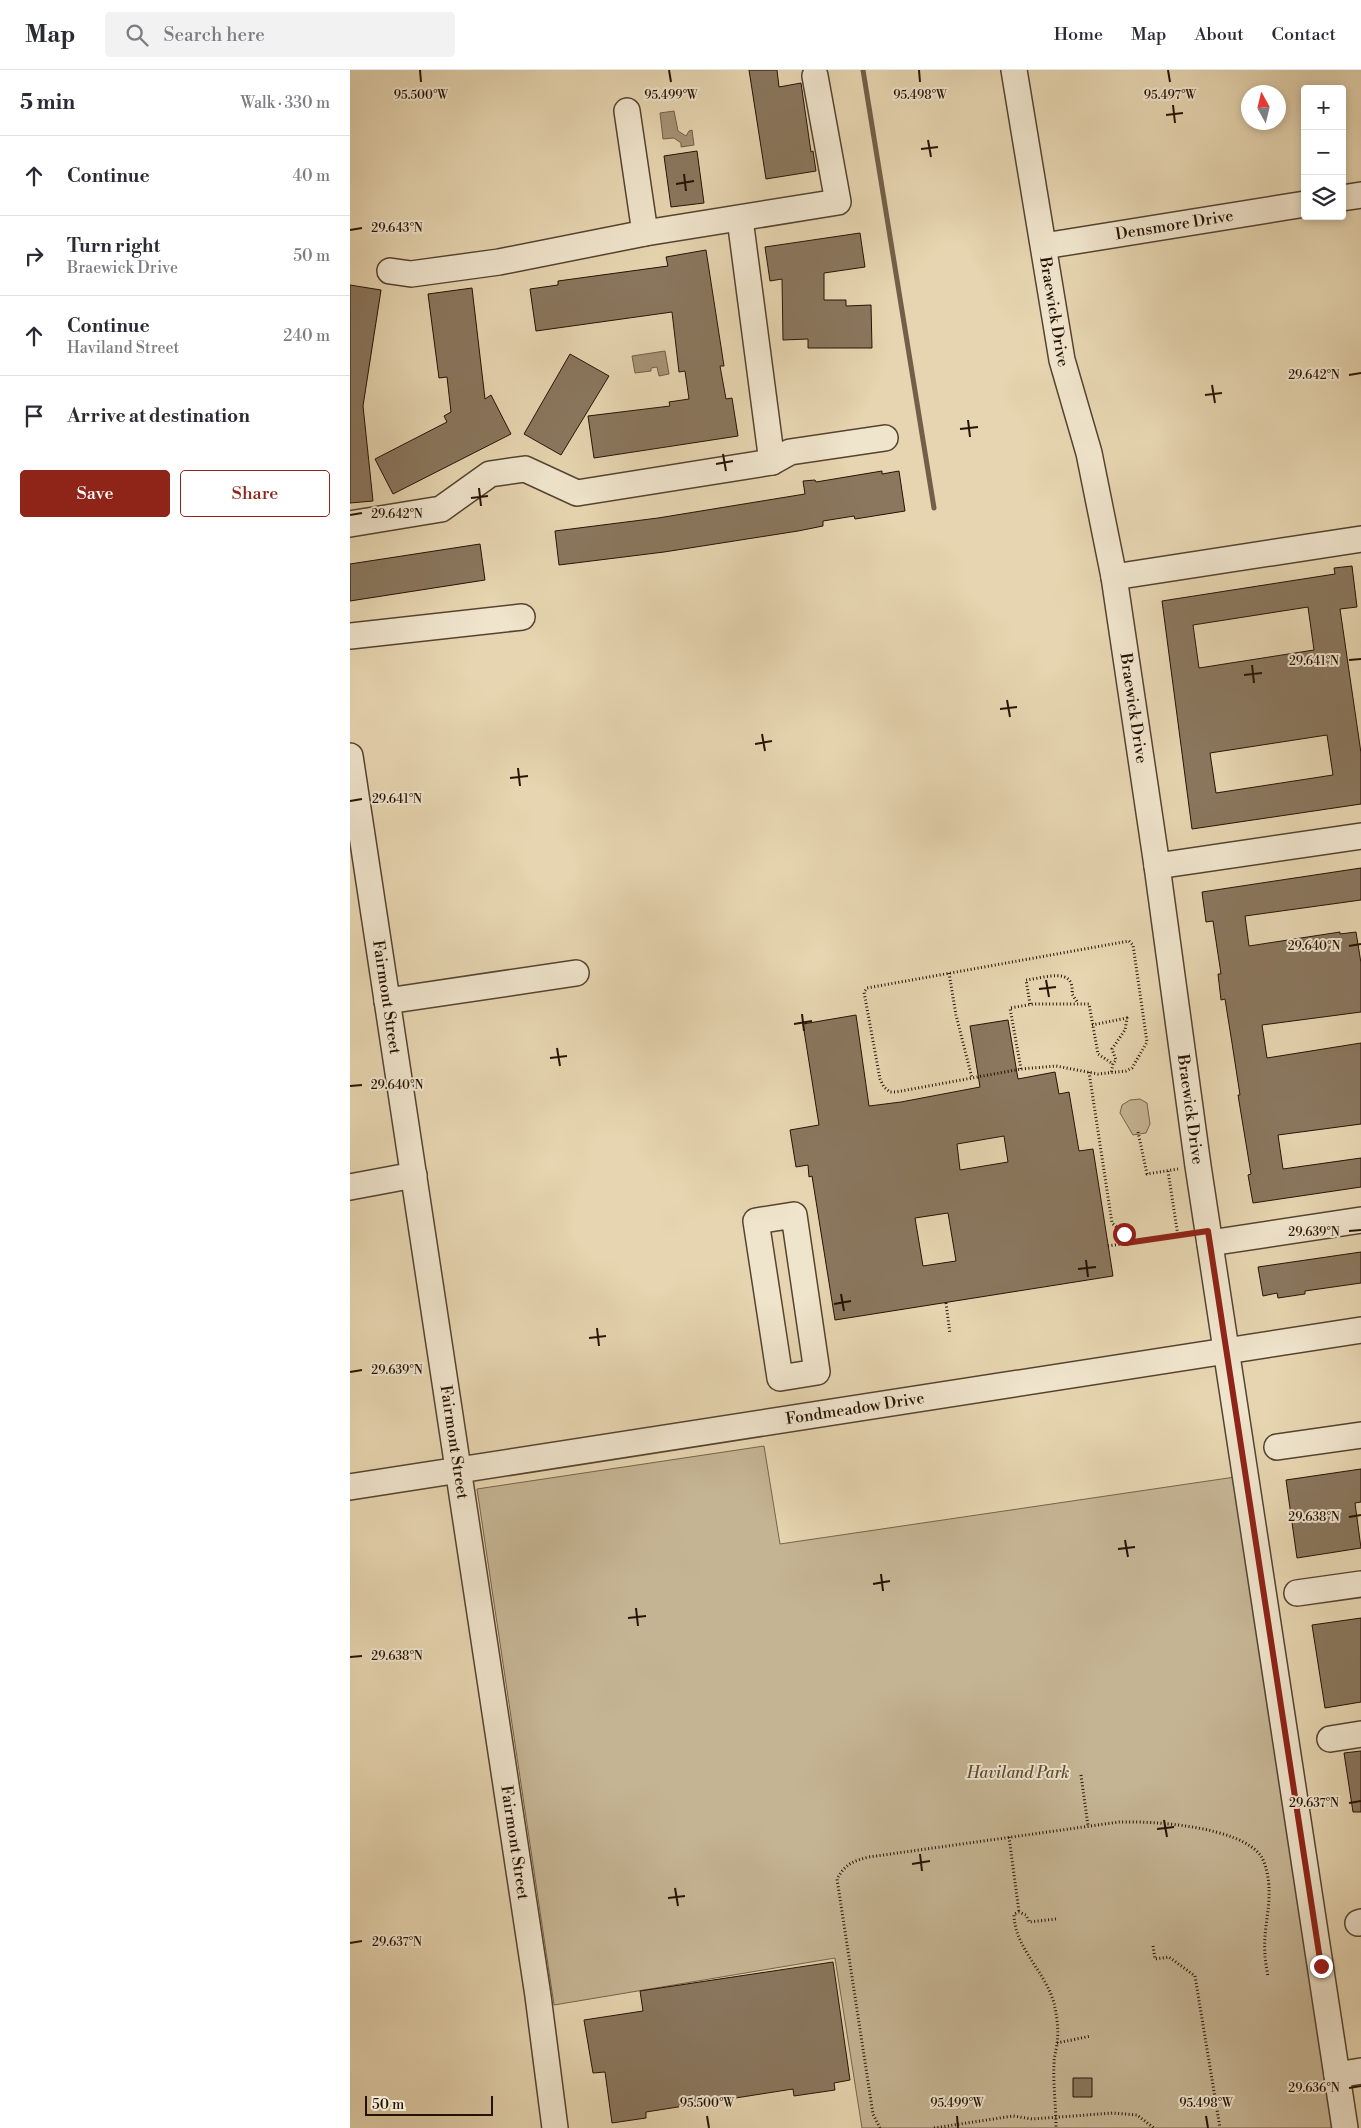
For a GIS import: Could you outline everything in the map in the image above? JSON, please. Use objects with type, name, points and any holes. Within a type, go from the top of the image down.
[{"type":"street","name":"Braewick Drive","points":[[1014,70],[1062,360],[1089,452],[1114,577],[1209,1237],[1349,2073],[1345,2128]]},
{"type":"street","points":[[390,271],[411,274],[490,263],[645,233],[838,202],[815,76]]},
{"type":"street","points":[[628,111],[645,233]]},
{"type":"street","points":[[1346,197],[1361,195]]},
{"type":"street","name":"Densmore Drive","points":[[1044,246],[1301,205]]},
{"type":"street","points":[[740,219],[772,462]]},
{"type":"street","points":[[350,524],[441,509],[490,474],[525,469],[578,493],[772,462],[790,452],[885,438]]},
{"type":"street","points":[[1114,577],[1361,539]]},
{"type":"street","points":[[350,636],[522,617]]},
{"type":"street","name":"Fairmont Street","points":[[350,756],[538,1996],[555,2128]]},
{"type":"street","points":[[1157,866],[1361,836]]},
{"type":"street","points":[[387,1001],[576,973]]},
{"type":"street","points":[[350,1186],[414,1176]]},
{"type":"street","points":[[794,1215],[818,1372],[800,1375],[780,1378],[756,1221],[794,1215]]},
{"type":"street","points":[[1209,1237],[1361,1220]]},
{"type":"street","name":"Fondmeadow Drive","points":[[350,1487],[1361,1330]]},
{"type":"street","points":[[800,1375],[806,1416]]},
{"type":"street","points":[[1277,1447],[1361,1435]]},
{"type":"street","points":[[1297,1593],[1361,1584]]},
{"type":"street","points":[[1330,1739],[1361,1734]]},
{"type":"path","points":[[1129,942],[1133,944],[1147,1042],[1132,1068],[1111,1074],[1056,1066],[1021,1069],[890,1092],[880,1079],[864,992],[867,988],[949,973],[1129,942]]},
{"type":"path","points":[[949,973],[956,1014],[972,1078]]},
{"type":"path","points":[[1030,1004],[1026,980],[1063,976],[1070,979],[1073,984],[1072,994],[1078,1003]]},
{"type":"path","points":[[1021,1069],[1010,1008],[1030,1004],[1089,1004],[1098,1054],[1113,1064]]},
{"type":"path","points":[[1092,1024],[1127,1018],[1125,1030],[1112,1049],[1116,1060],[1111,1074]]},
{"type":"path","points":[[1089,1072],[1112,1223],[1124,1234],[1126,1243]]},
{"type":"path","points":[[1138,1132],[1146,1174],[1198,1166]]},
{"type":"path","points":[[1168,1171],[1178,1236]]},
{"type":"path","points":[[1108,1246],[1178,1236],[1209,1237]]},
{"type":"path","points":[[946,1303],[950,1334]]},
{"type":"path","points":[[1081,1774],[1088,1826]]},
{"type":"path","points":[[880,2128],[873,2114],[837,1879],[842,1869],[850,1862],[869,1857],[1119,1822],[1152,1821],[1202,1829],[1232,1837],[1249,1845],[1261,1856],[1267,1873],[1270,1888],[1264,1953],[1268,1977]]},
{"type":"path","points":[[1009,1837],[1019,1912]]},
{"type":"path","points":[[1019,1912],[1026,1915],[1030,1922],[1056,1918]]},
{"type":"path","points":[[1019,1912],[1014,1914],[1014,1925],[1019,1937],[1046,1982],[1058,2023],[1054,2062],[1056,2128]]},
{"type":"path","points":[[1153,1946],[1155,1959],[1169,1957],[1195,1976],[1220,2128]]},
{"type":"path","points":[[1057,2043],[1091,2036]]},
{"type":"path","points":[[934,2128],[1013,2116],[1032,2119],[1113,2113],[1137,2115],[1154,2128]]},
{"type":"green space","points":[[1140,1099],[1147,1103],[1150,1124],[1146,1133],[1133,1135],[1120,1113],[1122,1105],[1130,1100]]},
{"type":"green space","name":"Haviland Park","points":[[764,1446],[780,1544],[1235,1477],[1336,2128],[862,2128],[835,1958],[554,2005],[477,1489]]},
{"type":"shaded area","points":[[674,111],[678,131],[686,136],[692,130],[694,145],[681,147],[681,143],[674,138],[663,139],[660,113]]},
{"type":"shaded area","points":[[665,351],[669,374],[659,376],[657,367],[651,368],[651,371],[635,373],[632,356]]},
{"type":"building","points":[[749,70],[777,70],[779,87],[801,83],[811,152],[813,151],[816,171],[766,179]]},
{"type":"building","points":[[697,151],[704,203],[671,207],[664,156]]},
{"type":"building","points":[[860,233],[865,267],[824,273],[824,300],[846,300],[846,306],[871,305],[872,348],[808,348],[808,339],[783,340],[782,279],[770,281],[765,247]]},
{"type":"building","points":[[706,250],[724,366],[720,366],[726,399],[732,398],[738,436],[594,458],[588,416],[670,406],[669,402],[689,399],[685,371],[679,372],[672,312],[536,331],[530,289],[558,285],[558,281],[668,266],[666,257]]},
{"type":"building","points":[[350,285],[381,290],[363,406],[373,501],[350,503]]},
{"type":"building","points":[[472,288],[485,399],[491,395],[511,434],[393,494],[375,459],[447,422],[444,416],[451,412],[447,377],[439,378],[428,294]]},
{"type":"building","points":[[570,354],[609,376],[561,455],[524,434]]},
{"type":"building","points":[[882,471],[882,474],[899,471],[905,511],[855,519],[854,516],[823,521],[823,526],[798,531],[664,552],[559,565],[555,531],[658,518],[805,494],[803,481],[815,480],[816,482]]},
{"type":"building","points":[[480,544],[485,580],[350,601],[350,564]]},
{"type":"building","points":[[1352,566],[1357,607],[1340,609],[1361,753],[1361,804],[1192,829],[1162,601],[1335,574],[1334,568]],"holes":[[[1308,607],[1314,650],[1199,668],[1193,625]],[[1327,735],[1333,775],[1216,793],[1210,753]]]},
{"type":"building","points":[[1361,868],[1361,900],[1245,916],[1249,946],[1340,932],[1340,934],[1356,932],[1361,963],[1361,1012],[1262,1025],[1267,1058],[1361,1043],[1361,1124],[1278,1135],[1283,1169],[1361,1158],[1361,1187],[1253,1203],[1248,1175],[1251,1174],[1238,1095],[1240,1095],[1232,1043],[1225,999],[1221,1000],[1218,974],[1221,974],[1213,921],[1206,922],[1202,892]]},
{"type":"building","points":[[856,1015],[869,1106],[980,1087],[970,1026],[1008,1020],[1018,1079],[1055,1072],[1059,1094],[1069,1092],[1079,1151],[1093,1149],[1113,1276],[835,1320],[812,1176],[809,1177],[808,1165],[796,1167],[790,1130],[819,1125],[803,1024]],"holes":[[[1004,1136],[1008,1162],[960,1170],[957,1144]],[[948,1213],[956,1261],[923,1266],[915,1218]]]},
{"type":"building","points":[[1361,1252],[1361,1283],[1305,1291],[1305,1294],[1278,1298],[1277,1293],[1263,1296],[1258,1267]]},
{"type":"building","points":[[1361,1469],[1361,1502],[1355,1503],[1361,1548],[1297,1558],[1286,1480]]},
{"type":"building","points":[[1361,1618],[1361,1702],[1325,1708],[1312,1625]]},
{"type":"building","points":[[1361,1751],[1361,1812],[1353,1812],[1344,1753]]},
{"type":"building","points":[[833,1962],[850,2080],[834,2083],[835,2090],[794,2096],[793,2089],[646,2112],[646,2118],[612,2123],[605,2072],[593,2073],[584,2020],[643,2011],[640,1991]]},
{"type":"building","points":[[1073,2078],[1092,2078],[1092,2097],[1073,2097]]},
{"type":"waterway","points":[[863,70],[934,508]]},
{"type":"route","points":[[1124,1234],[1126,1243],[1208,1231],[1228,1351],[1321,1966]]}]
